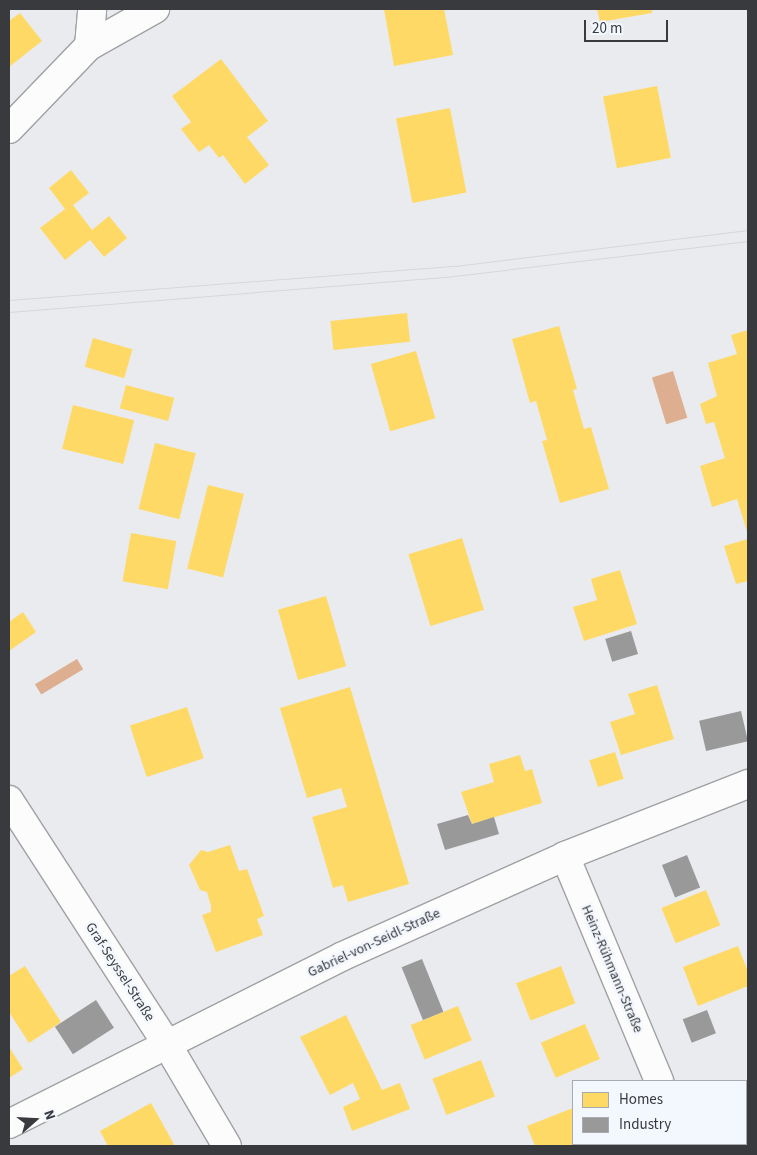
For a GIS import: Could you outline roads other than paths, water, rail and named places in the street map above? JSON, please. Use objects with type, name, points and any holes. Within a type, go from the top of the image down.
[{"type":"street","points":[[89,46],[92,9]]},
{"type":"street","points":[[9,129],[89,46],[154,9]]},
{"type":"street","name":"Gabriel-von-Seidl-Straße","points":[[9,1124],[168,1046],[343,956],[565,856],[748,784]]},
{"type":"street","name":"Graf-Seyssel-Straße","points":[[9,800],[168,1046],[227,1146]]},
{"type":"street","name":"Heinz-Rühmann-Straße","points":[[565,856],[659,1080]]},
{"type":"tram line","points":[[9,300],[455,266],[748,230]]},
{"type":"tram line","points":[[9,312],[454,276],[748,241]]}]
